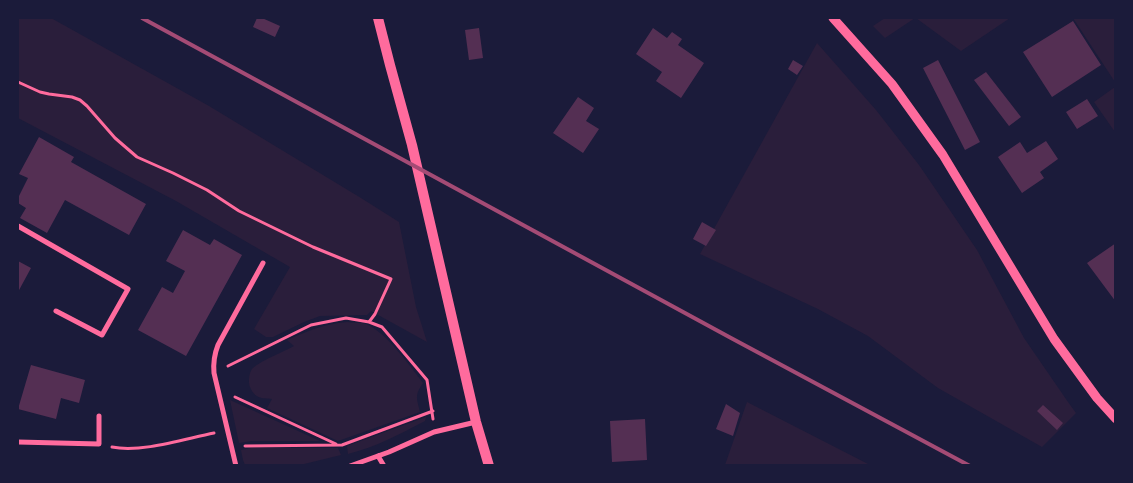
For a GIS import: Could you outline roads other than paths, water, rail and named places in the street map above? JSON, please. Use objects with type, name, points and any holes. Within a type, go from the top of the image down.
[{"type":"main road","points":[[378,18],[412,145],[476,422],[488,466]]},
{"type":"street","points":[[833,18],[892,84],[943,154],[1054,339],[1096,398],[1116,419]]},
{"type":"street","points":[[18,226],[128,289],[102,335],[56,311]]},
{"type":"street","points":[[236,466],[214,373],[213,360],[218,345],[263,263]]},
{"type":"street","points":[[18,442],[99,444],[99,416]]},
{"type":"street","points":[[350,466],[434,432],[476,422]]},
{"type":"street","points":[[378,456],[384,466]]},
{"type":"railway","points":[[142,18],[970,466]]}]
